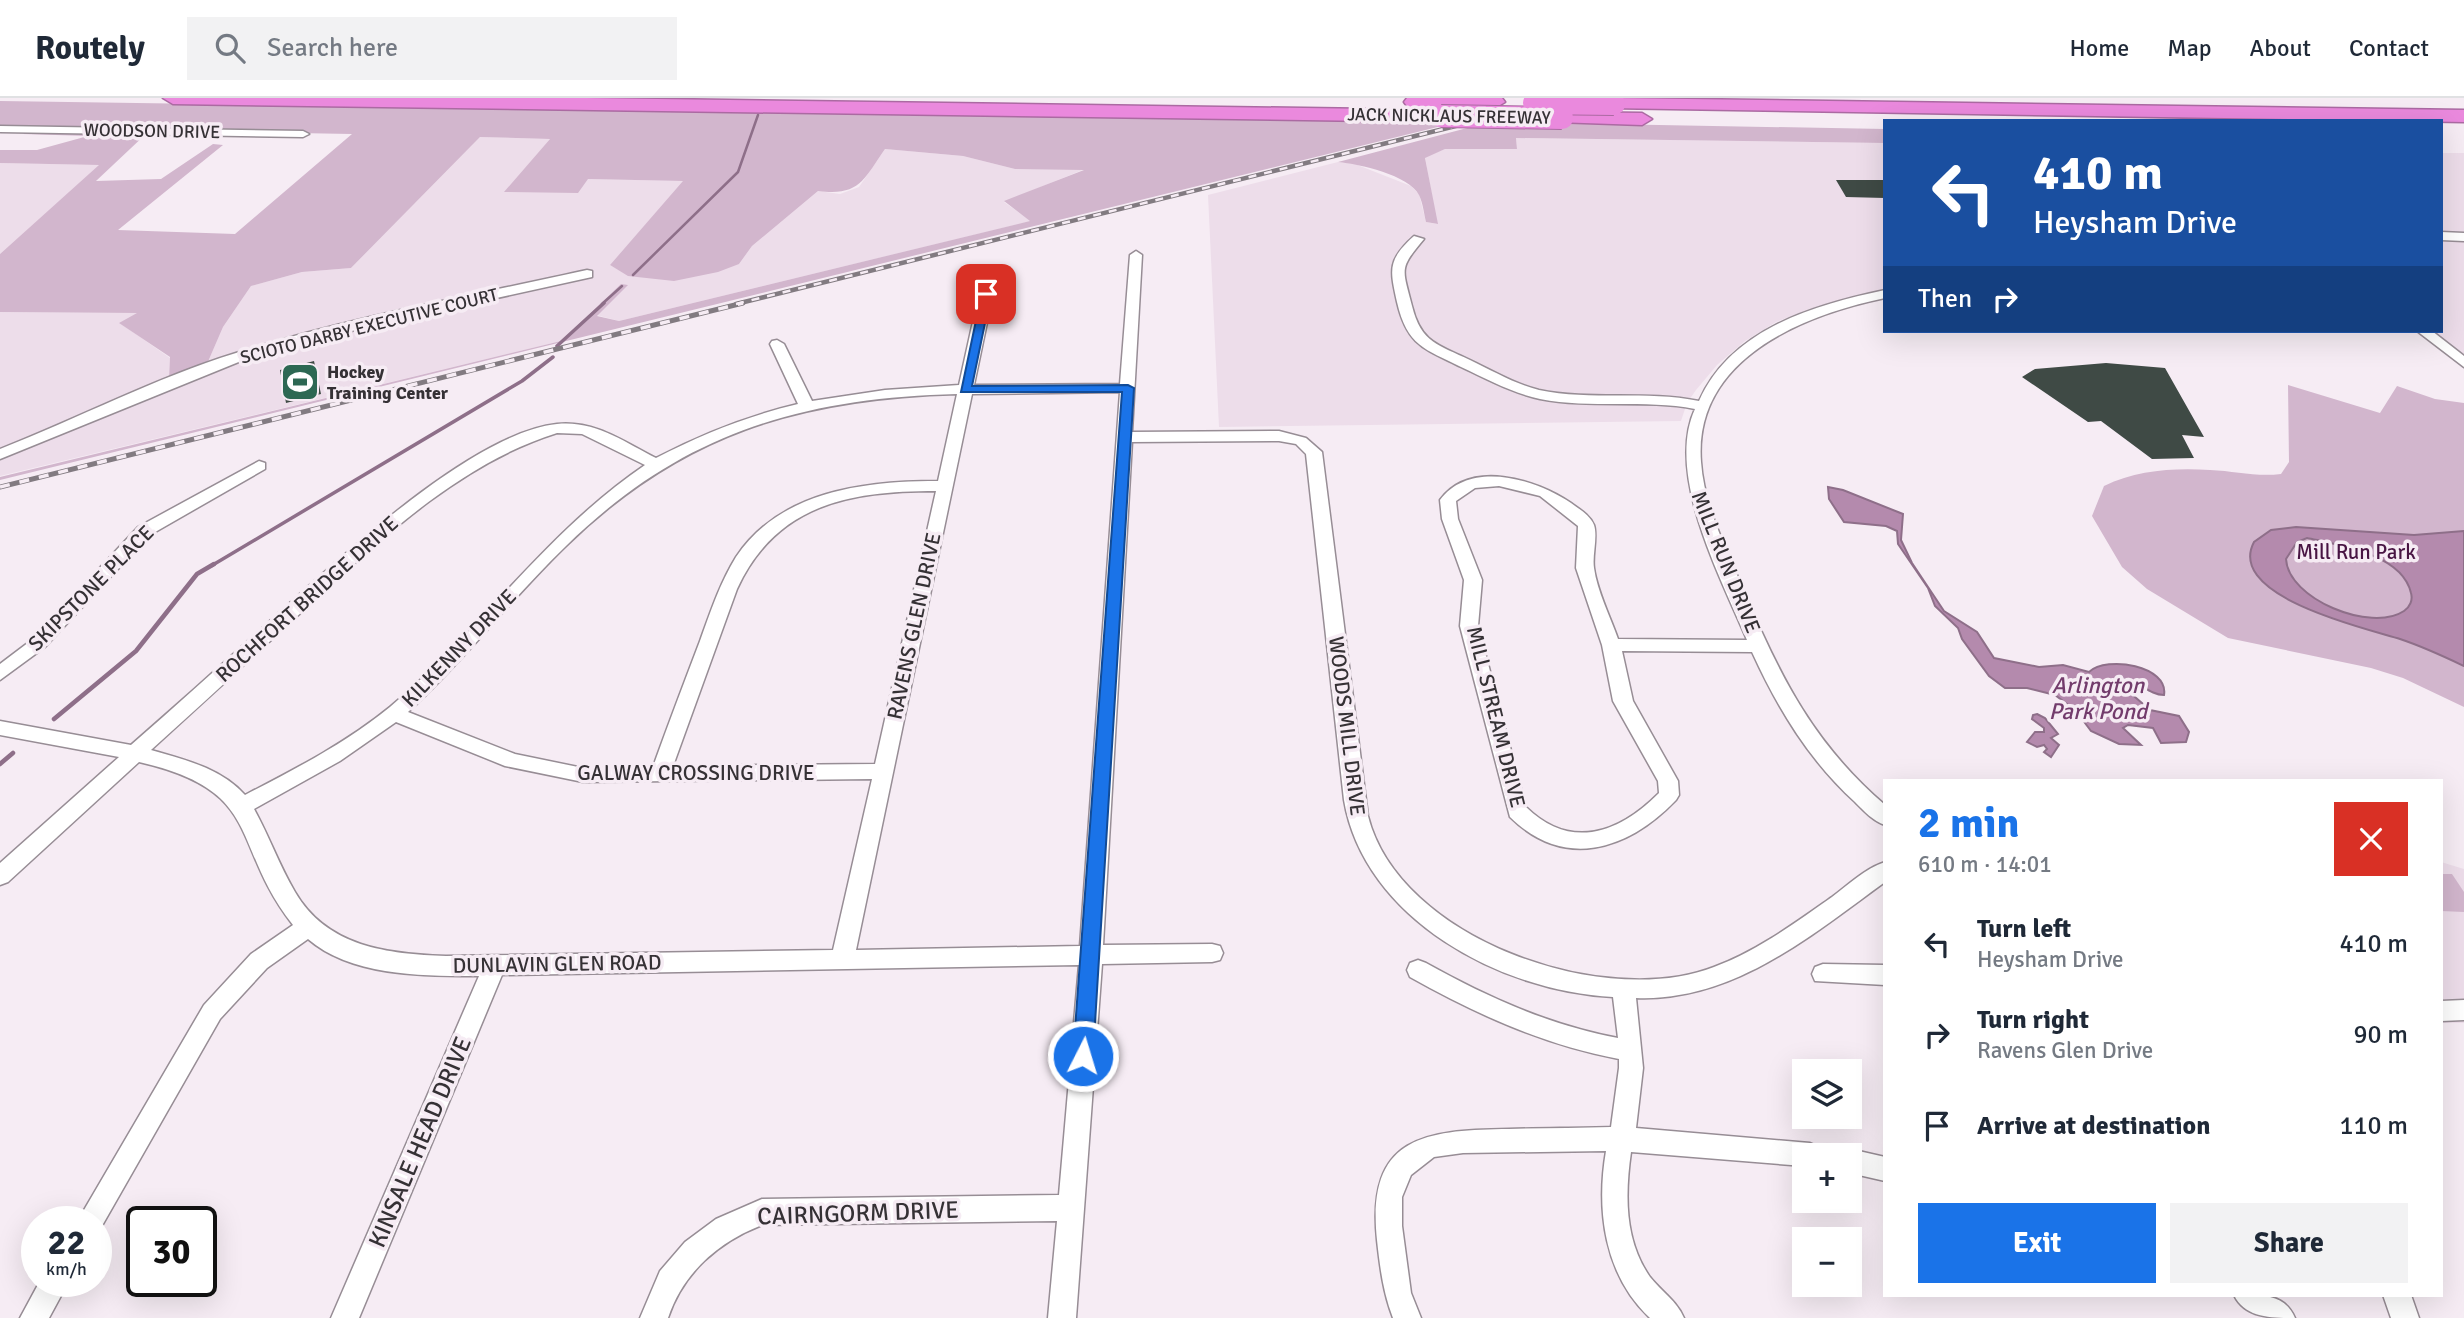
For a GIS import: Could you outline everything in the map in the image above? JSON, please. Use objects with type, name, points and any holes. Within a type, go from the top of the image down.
[{"type":"highway","name":"JACK NICKLAUS FREEWAY","points":[[173,98],[1883,122]]},
{"type":"highway","name":"JACK NICKLAUS FREEWAY","points":[[1144,98],[2464,114]]},
{"type":"highway","points":[[2443,130],[2464,130]]},
{"type":"street","name":"WOODSON DRIVE","points":[[0,129],[303,134]]},
{"type":"street","points":[[2443,236],[2464,237]]},
{"type":"street","points":[[1418,239],[1399,255],[1396,266],[1409,328],[1423,343],[1530,392],[1576,398],[1660,398],[1700,406]]},
{"type":"street","points":[[1062,1318],[1091,955],[1136,255]]},
{"type":"street","name":"SCIOTO DARBY EXECUTIVE COURT","points":[[0,454],[175,380],[241,356],[315,336],[587,274]]},
{"type":"street","name":"RAVENS GLEN DRIVE","points":[[843,958],[986,294]]},
{"type":"street","name":"MILL RUN DRIVE","points":[[1883,295],[1805,316],[1760,339],[1720,375],[1700,406],[1692,444],[1694,485],[1760,646],[1795,717],[1809,738],[1851,786],[1883,815]]},
{"type":"street","points":[[2426,333],[2464,363]]},
{"type":"street","points":[[777,344],[806,405]]},
{"type":"street","name":"KILKENNY DRIVE","points":[[242,806],[322,762],[394,714],[577,526],[656,464],[710,437],[806,405],[872,394],[1128,388]]},
{"type":"street","name":"ROCHFORT BRIDGE DRIVE","points":[[0,876],[373,538],[427,496],[521,440],[540,432],[578,428],[656,464]]},
{"type":"street","name":"WOODS MILL DRIVE","points":[[1125,437],[1279,436],[1301,441],[1310,448],[1315,461],[1354,797],[1360,825],[1378,861],[1411,903],[1429,919],[1485,953],[1538,974],[1596,988],[1662,988],[1696,983],[1747,965],[1883,871]]},
{"type":"street","name":"SKIPSTONE PLACE","points":[[0,674],[39,643],[144,531],[259,466]]},
{"type":"street","name":"MILL STREAM DRIVE","points":[[1499,481],[1546,493],[1579,516],[1586,526],[1585,568],[1611,645],[1623,701],[1668,780],[1669,795],[1660,807],[1633,827],[1587,844],[1569,841],[1527,824],[1517,811],[1469,626],[1473,580],[1450,519],[1448,500],[1456,489],[1472,482],[1499,481]]},
{"type":"street","points":[[660,775],[733,579],[763,535],[797,512],[839,496],[887,487],[944,486]]},
{"type":"street","points":[[1611,645],[1760,646]]},
{"type":"street","name":"GALWAY CROSSING DRIVE","points":[[394,714],[512,761],[557,772],[660,775],[882,771]]},
{"type":"street","name":"DUNLAVIN GLEN ROAD","points":[[0,727],[134,755],[208,776],[224,787],[242,806],[280,884],[303,922],[322,937],[355,953],[394,963],[495,966],[1212,953]]},
{"type":"street","points":[[99,1206],[212,1012],[259,961],[309,926]]},
{"type":"street","name":"KINSALE HEAD DRIVE","points":[[345,1318],[495,966]]},
{"type":"street","points":[[1418,970],[1484,1007],[1536,1028],[1589,1044],[1632,1051]]},
{"type":"street","points":[[1824,974],[1883,975]]},
{"type":"street","points":[[1623,988],[1632,1051],[1629,1095],[1616,1161],[1616,1197],[1622,1254],[1648,1300],[1671,1318]]},
{"type":"street","points":[[2443,1011],[2464,1010]]},
{"type":"street","points":[[1407,1318],[1397,1293],[1389,1226],[1390,1197],[1394,1179],[1415,1153],[1429,1146],[1463,1141],[1621,1139],[1792,1153]]},
{"type":"street","points":[[1862,1164],[1883,1169]]},
{"type":"street","name":"CAIRNGORM DRIVE","points":[[654,1318],[666,1286],[679,1266],[698,1246],[729,1225],[762,1212],[1069,1208]]},
{"type":"street","points":[[34,1318],[46,1297]]},
{"type":"street","points":[[2251,1297],[2281,1318]]},
{"type":"street","points":[[2398,1297],[2405,1318]]},
{"type":"shaded area","points":[[480,137],[550,139],[505,192],[588,179],[684,181],[610,265],[619,270],[739,264],[752,246],[818,191],[840,194],[859,187],[885,149],[963,156],[1015,169],[1085,169],[1004,202],[1031,221],[619,321],[596,315],[621,284],[561,341],[0,476],[0,312],[139,313],[120,323],[170,358],[169,378],[207,364],[223,327],[251,286],[302,272],[351,268]]},
{"type":"shaded area","points":[[1516,138],[1883,143],[1883,290],[1809,309],[1776,322],[1745,341],[1717,365],[1696,390],[1687,403],[1681,421],[1219,427],[1208,195],[1338,162],[1355,164],[1411,186],[1419,194],[1426,222],[1437,224],[1425,157],[1445,149],[1517,149]]},
{"type":"shaded area","points":[[2443,153],[2464,153],[2464,363],[2426,333],[2443,333]]},
{"type":"shaded area","points":[[0,163],[100,165],[0,254]]},
{"type":"shaded area","points":[[2443,863],[2464,869],[2464,1023],[2443,1023]]},
{"type":"green space","points":[[0,101],[1458,122],[0,480],[0,477],[561,341],[621,284],[628,285],[597,316],[619,321],[1030,221],[1004,201],[1084,170],[1015,169],[963,156],[885,149],[859,184],[843,191],[818,191],[752,246],[739,264],[718,272],[674,281],[628,276],[610,265],[683,181],[588,179],[578,193],[504,192],[550,139],[480,137],[351,268],[302,272],[251,286],[223,327],[207,364],[169,378],[170,357],[119,323],[137,313],[0,312],[0,254],[99,165],[0,163],[0,150],[37,150],[88,136],[23,134],[27,131],[147,133],[96,181],[161,179],[213,144],[223,145],[118,230],[235,234],[352,134],[0,128]]},
{"type":"green space","points":[[1490,122],[1883,129],[1883,143],[1516,138],[1517,149],[1445,149],[1425,158],[1438,224],[1426,222],[1419,195],[1405,182],[1370,168],[1338,162]]},
{"type":"green space","name":"Mill Run Park","points":[[2288,385],[2380,413],[2397,386],[2435,399],[2464,403],[2464,707],[2403,678],[2371,668],[2228,638],[2147,589],[2122,567],[2092,516],[2104,486],[2142,473],[2196,469],[2281,474],[2289,462]]},
{"type":"green space","points":[[2443,874],[2452,874],[2464,892],[2464,912],[2443,911]]},
{"type":"water","name":"Arlington Park Pond","points":[[1828,487],[1843,490],[1903,514],[1901,540],[1912,563],[1944,611],[1977,632],[1994,658],[2039,667],[2063,665],[2089,672],[2109,664],[2147,670],[2163,685],[2164,695],[2154,693],[2130,680],[2125,679],[2120,684],[2150,710],[2179,716],[2189,732],[2186,742],[2161,743],[2153,728],[2128,725],[2123,728],[2141,745],[2119,744],[2091,731],[2076,711],[2055,695],[2027,688],[2005,688],[1989,676],[1962,639],[1958,628],[1935,606],[1928,588],[1898,544],[1897,531],[1886,526],[1844,522],[1829,499]]},
{"type":"water","points":[[2296,527],[2414,535],[2464,531],[2464,666],[2408,642],[2332,618],[2279,594],[2260,579],[2251,562],[2254,542],[2271,530]],"holes":[[[2307,538],[2352,548],[2383,560],[2405,580],[2411,593],[2408,607],[2390,617],[2372,618],[2353,615],[2316,599],[2290,574],[2286,559],[2297,542]]]},
{"type":"water","points":[[2033,715],[2045,718],[2058,734],[2051,738],[2059,745],[2051,757],[2044,752],[2047,749],[2044,745],[2037,747],[2027,742],[2035,732],[2044,732],[2044,728],[2032,719]]},
{"type":"building","points":[[1836,180],[1883,180],[1883,198],[1846,197]]},
{"type":"building","name":"Hockey Training Center","points":[[314,361],[321,394],[286,403],[280,370]]},
{"type":"building","points":[[2106,363],[2165,368],[2204,437],[2182,435],[2194,458],[2152,459],[2101,421],[2088,422],[2022,377],[2035,369]]},
{"type":"waterway","points":[[633,275],[738,172],[758,115]]},
{"type":"waterway","points":[[602,304],[622,286]]},
{"type":"waterway","points":[[557,346],[604,303]]},
{"type":"waterway","points":[[211,566],[522,381],[553,357]]},
{"type":"waterway","points":[[54,719],[136,651],[197,574],[214,564]]},
{"type":"waterway","points":[[0,764],[13,753]]},
{"type":"railway","points":[[736,304],[1569,98]]},
{"type":"railway","points":[[0,487],[743,303]]},
{"type":"place","name":"Hockey Training Center","points":[[300,382]]},
{"type":"route","points":[[986,294],[965,390],[1128,388],[1083,1056]]}]
